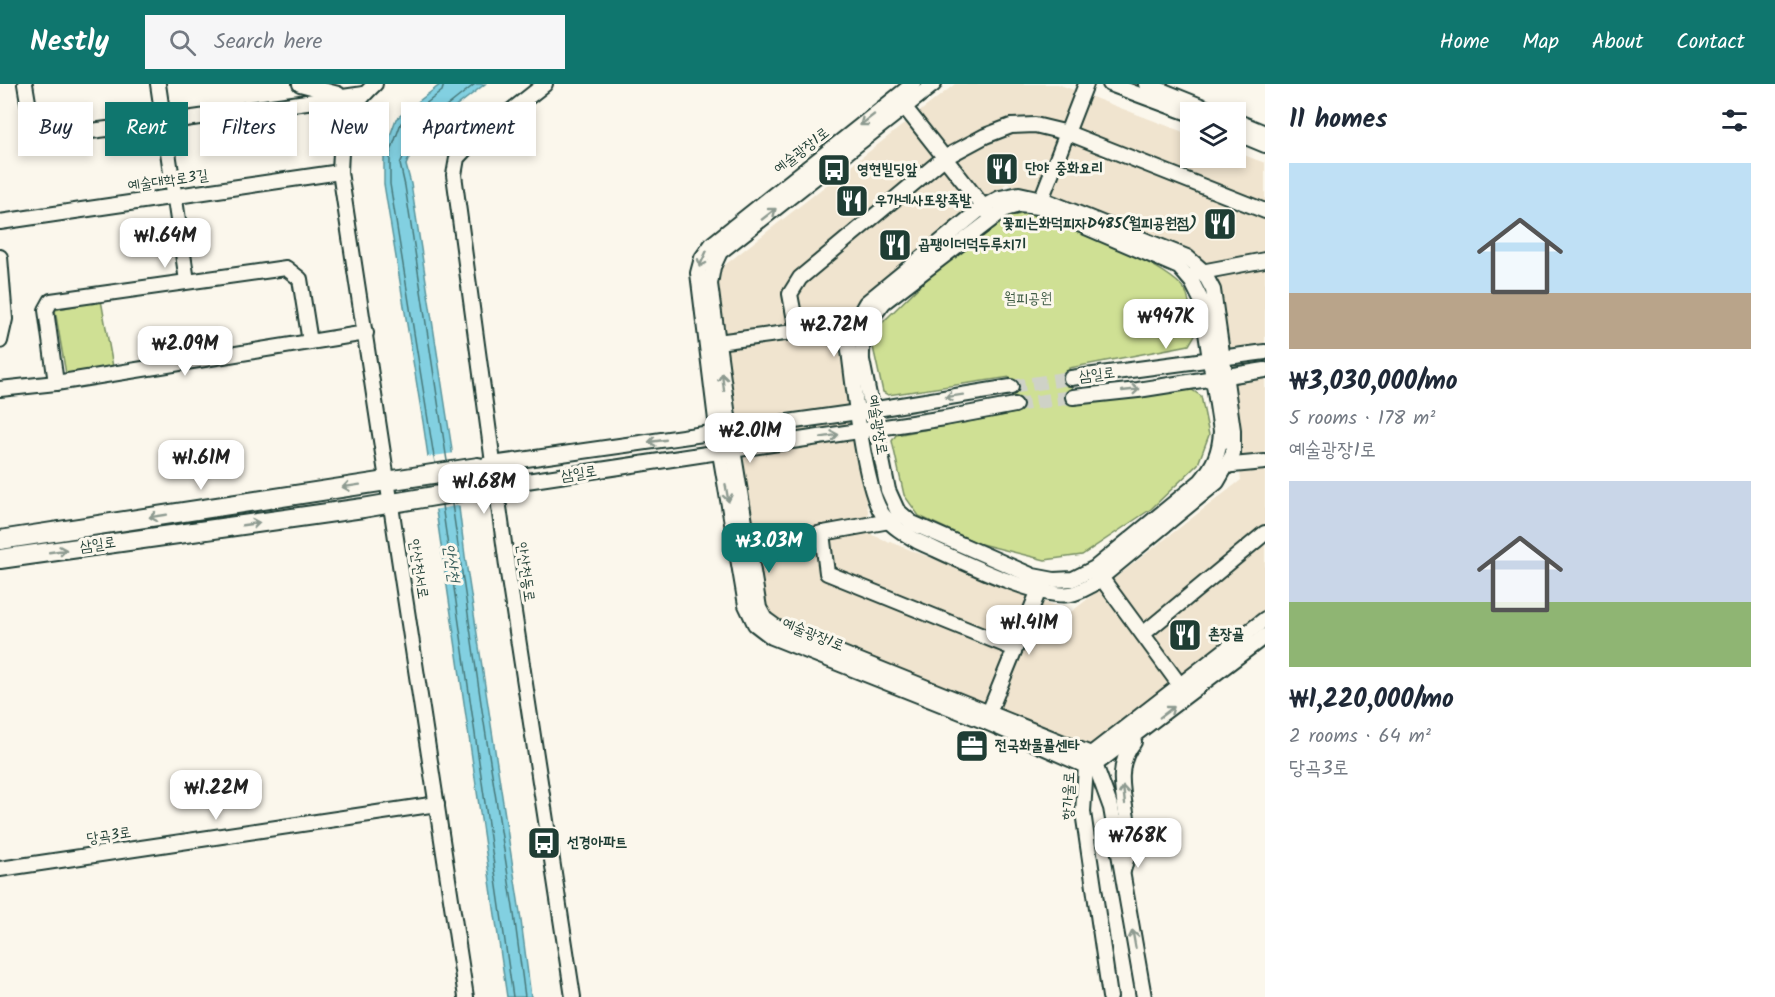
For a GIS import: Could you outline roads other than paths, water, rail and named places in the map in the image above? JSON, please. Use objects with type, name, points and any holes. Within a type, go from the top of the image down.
[{"type":"main road","name":"삼일로","points":[[0,540],[486,465]]},
{"type":"main road","name":"삼일로","points":[[0,559],[489,487]]},
{"type":"street","points":[[25,84],[34,138],[105,129]]},
{"type":"street","points":[[158,84],[161,102]]},
{"type":"street","points":[[300,84],[345,96]]},
{"type":"street","name":"안산천서로","points":[[375,84],[364,94],[347,117],[341,145],[340,172],[466,997]]},
{"type":"street","name":"안산천동로","points":[[545,84],[474,140],[457,158],[454,175],[489,487],[573,997]]},
{"type":"street","name":"예술광장1로","points":[[900,102],[913,84]]},
{"type":"street","name":"예술광장1로","points":[[933,84],[900,102],[720,252],[713,267],[710,284],[712,343],[723,432],[742,547],[759,608],[765,619],[776,627],[1091,761]]},
{"type":"street","points":[[1040,203],[1086,84]]},
{"type":"street","points":[[1110,84],[1151,88],[1190,102]]},
{"type":"street","points":[[1166,93],[1180,105]]},
{"type":"street","points":[[188,119],[364,94]]},
{"type":"street","points":[[900,102],[988,213]]},
{"type":"street","points":[[797,331],[790,294],[800,278],[944,158],[985,136],[1011,126],[1035,125],[1068,133],[1265,211]]},
{"type":"street","points":[[1246,125],[1265,133]]},
{"type":"street","points":[[1246,137],[1265,145]]},
{"type":"street","points":[[169,156],[187,282]]},
{"type":"street","name":"예술대학로3길","points":[[0,222],[340,172]]},
{"type":"street","name":"예술광장로","points":[[1041,585],[1033,576],[912,523],[897,510],[888,490],[875,429],[865,411],[848,344],[850,331],[862,322],[866,303],[988,213],[1000,198],[1019,194],[1179,267],[1192,282],[1200,300],[1233,430],[1233,454],[1217,482],[1098,573]]},
{"type":"street","name":"예술광장로","points":[[1040,203],[1187,257],[1203,271],[1213,290],[1215,360]]},
{"type":"street","points":[[0,257],[4,319],[0,341]]},
{"type":"street","points":[[1185,274],[1265,260]]},
{"type":"street","points":[[56,383],[46,310],[51,301],[286,268],[300,279],[310,342]]},
{"type":"street","points":[[712,343],[862,322]]},
{"type":"street","points":[[0,389],[56,383],[366,333]]},
{"type":"street","name":"삼일로","points":[[1071,378],[1265,352]]},
{"type":"street","name":"삼일로","points":[[1073,397],[1265,370]]},
{"type":"street","name":"예술광장로","points":[[865,411],[861,431],[874,498],[884,516],[900,532],[917,541],[1041,585],[1056,595],[1072,594],[1092,585],[1098,573],[1201,481],[1212,467],[1220,447],[1219,378]]},
{"type":"street","name":"삼일로","points":[[486,465],[865,411],[1011,387]]},
{"type":"street","name":"삼일로","points":[[489,487],[875,429],[1015,405]]},
{"type":"street","points":[[1212,467],[1265,462]]},
{"type":"street","points":[[742,547],[906,518]]},
{"type":"street","points":[[822,533],[827,573],[1016,649]]},
{"type":"street","points":[[1143,634],[1265,534]]},
{"type":"street","points":[[1098,573],[1184,691]]},
{"type":"street","points":[[988,717],[1041,585]]},
{"type":"street","points":[[1091,761],[1149,726],[1184,691],[1265,619]]},
{"type":"street","points":[[1091,761],[1184,691],[1265,636]]},
{"type":"street","name":"항가울로","points":[[1122,873],[1130,839],[1123,792],[1124,755],[1149,726]]},
{"type":"street","name":"항가울로","points":[[1091,761],[1111,808],[1143,997]]},
{"type":"street","name":"항가울로","points":[[1091,761],[1083,812],[1110,997]]},
{"type":"street","name":"당곡3로","points":[[0,869],[437,804]]},
{"type":"water","points":[[441,84],[485,84],[462,102],[418,102]]},
{"type":"water","name":"안산천","points":[[401,115],[401,156],[410,156],[406,165],[411,184],[451,443],[465,556],[531,997],[507,997],[423,422],[384,184],[384,156],[389,156],[389,139],[396,119]]},
{"type":"tunnel","points":[[1011,387],[1071,378]]},
{"type":"tunnel","points":[[1015,405],[1073,397]]},
{"type":"place","name":"단야 중화요리","points":[[1002,169]]},
{"type":"place","name":"영현빌딩앞","points":[[834,170]]},
{"type":"place","name":"우가네사또왕족발","points":[[852,201]]},
{"type":"place","name":"꽃피는화덕피자D485(월피공원점)","points":[[1220,224]]},
{"type":"place","name":"곱팽이더덕두루치기","points":[[895,245]]},
{"type":"place","name":"촌장골","points":[[1185,635]]},
{"type":"place","name":"전국화물콜센타","points":[[972,746]]},
{"type":"place","name":"선경아파트","points":[[544,843]]},
{"type":"park label","name":"월피공원","points":[[1028,299]]}]
